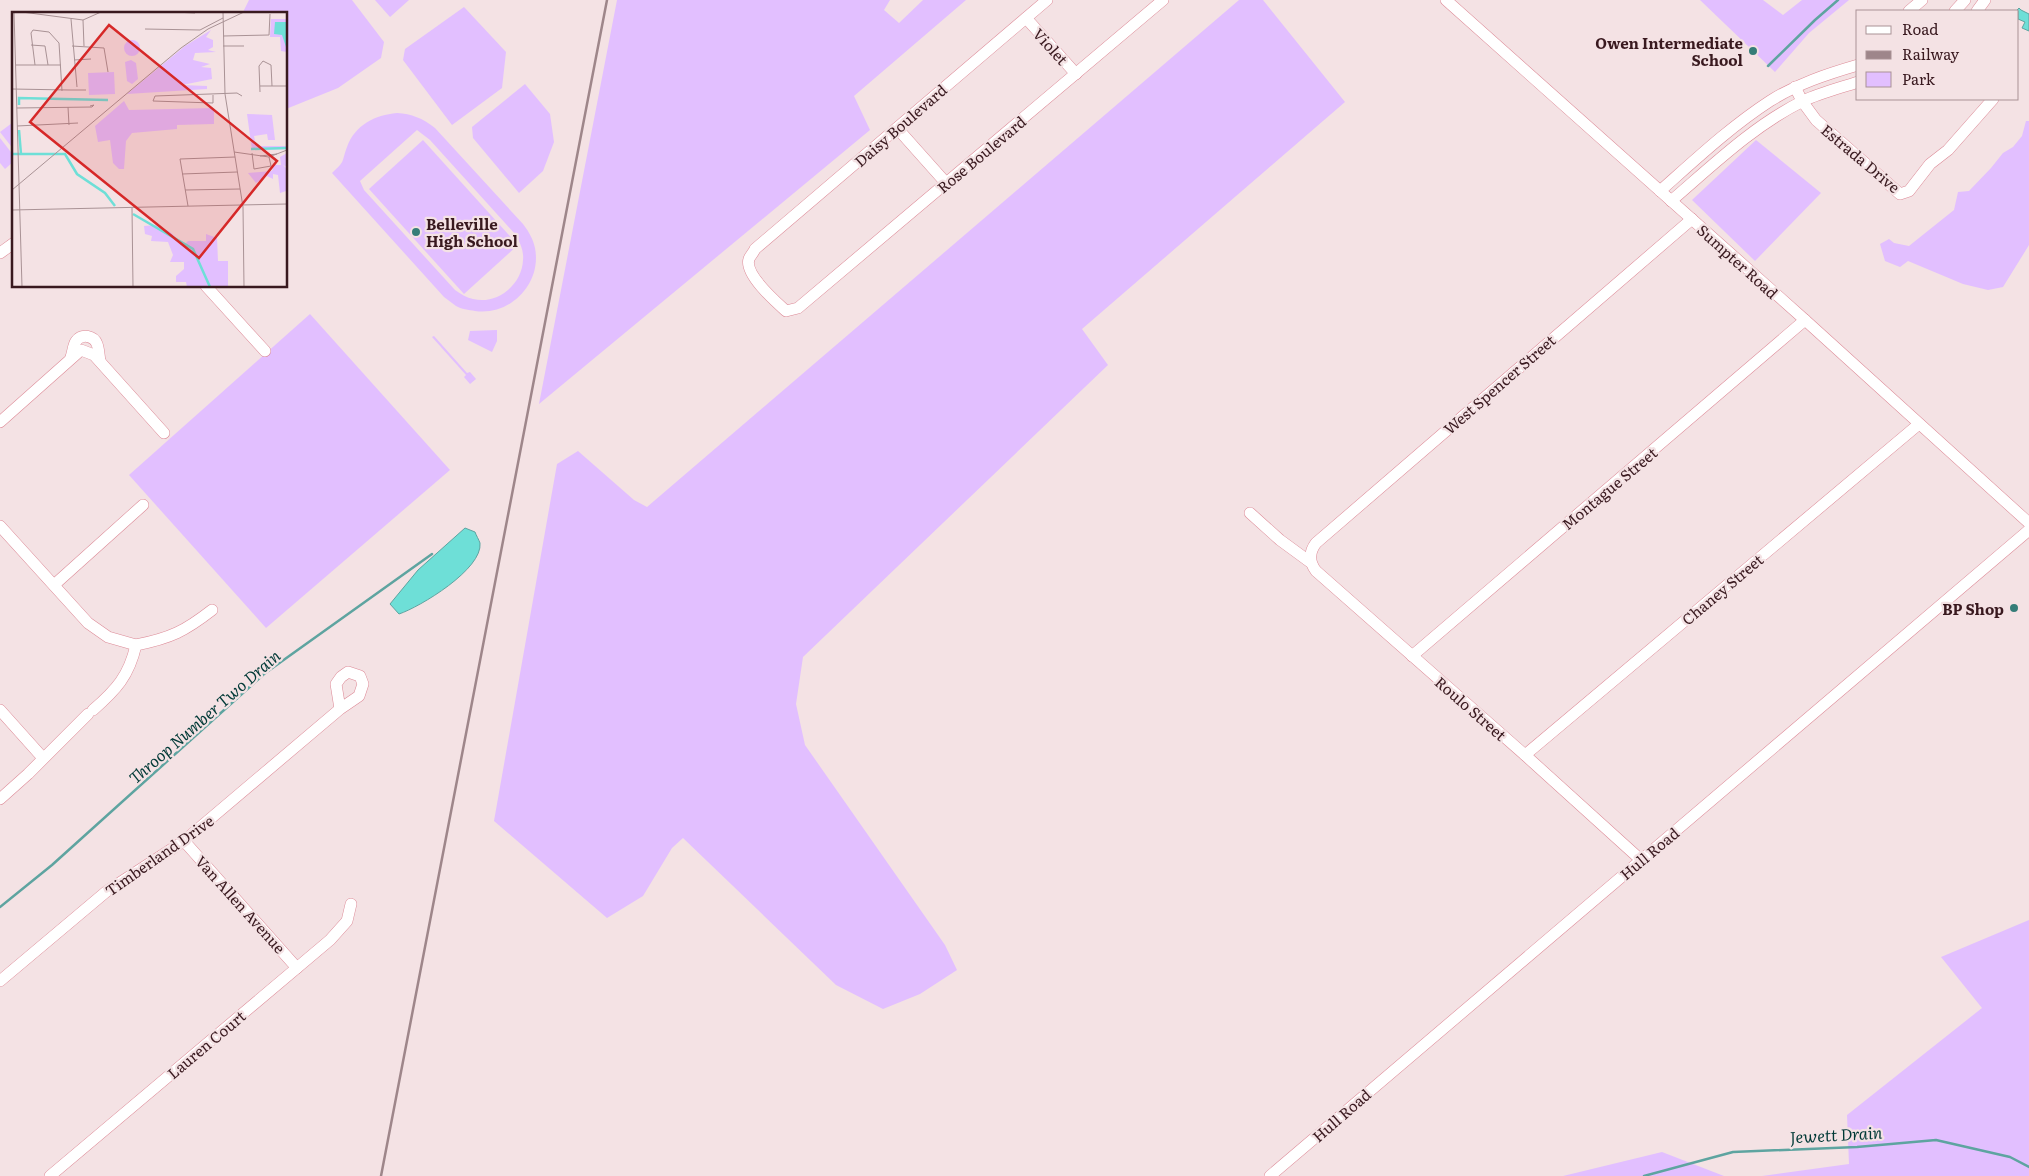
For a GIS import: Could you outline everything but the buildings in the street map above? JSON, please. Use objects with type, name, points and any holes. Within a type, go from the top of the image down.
[{"type":"street","name":"Daisy Boulevard","points":[[798,308],[786,311],[772,299],[755,279],[748,268],[748,260],[754,252],[1047,0]]},
{"type":"street","name":"Rose Boulevard","points":[[798,308],[1163,0]]},
{"type":"street","name":"Sumpter Road","points":[[1446,0],[1805,320],[2029,523]]},
{"type":"street","points":[[1910,10],[1922,0]]},
{"type":"street","points":[[1956,10],[1965,0]]},
{"type":"street","points":[[1978,10],[1986,0]]},
{"type":"street","name":"Violet","points":[[1026,18],[1076,74]]},
{"type":"street","points":[[1660,191],[1744,120],[1770,101],[1795,87],[1856,65]]},
{"type":"street","points":[[1671,201],[1749,135],[1802,101],[1856,83]]},
{"type":"street","name":"Estrada Drive","points":[[1795,87],[1802,101],[1816,120],[1900,194],[1909,191],[1930,164],[1948,150],[1992,100]]},
{"type":"street","points":[[897,128],[946,183]]},
{"type":"street","name":"West Spencer Street","points":[[1311,557],[1316,543],[1354,509],[1692,219]]},
{"type":"street","points":[[0,253],[12,244]]},
{"type":"street","points":[[208,288],[265,351]]},
{"type":"street","name":"Montague Street","points":[[1412,656],[1805,320]]},
{"type":"street","points":[[0,422],[81,350],[91,352],[164,432]]},
{"type":"street","name":"Chaney Street","points":[[1525,755],[1919,424]]},
{"type":"street","points":[[54,585],[143,505]]},
{"type":"street","name":"Roulo Street","points":[[1250,513],[1280,540],[1311,557],[1316,572],[1525,755],[1641,860]]},
{"type":"street","points":[[0,526],[88,623],[108,637],[136,645],[160,640],[180,633],[212,610]]},
{"type":"street","name":"Hull Road","points":[[1270,1176],[2029,530]]},
{"type":"street","points":[[0,798],[28,774],[90,712],[111,694],[127,672],[136,645]]},
{"type":"street","name":"Timberland Drive","points":[[0,981],[107,891],[184,841],[340,709]]},
{"type":"street","points":[[0,710],[43,758]]},
{"type":"street","name":"Van Allen Avenue","points":[[184,841],[297,968]]},
{"type":"street","name":"Lauren Court","points":[[50,1176],[330,940],[347,921],[350,904]]},
{"type":"green space","points":[[249,0],[352,0],[384,42],[381,58],[338,88],[288,108],[288,12],[243,12]]},
{"type":"green space","points":[[375,0],[409,0],[390,17]]},
{"type":"green space","points":[[617,0],[890,0],[884,10],[899,23],[923,0],[966,0],[854,96],[870,130],[539,404]]},
{"type":"green space","points":[[1239,0],[1263,0],[1345,102],[1082,329],[1108,365],[803,657],[796,704],[805,745],[945,945],[957,970],[920,994],[883,1009],[836,985],[683,838],[672,848],[643,896],[607,918],[494,821],[557,464],[578,451],[634,500],[647,507]]},
{"type":"green space","name":"Owen Intermediate School","points":[[1700,0],[1763,0],[1783,15],[1802,0],[1849,0],[1809,33],[1775,72]]},
{"type":"green space","points":[[464,7],[506,52],[502,88],[452,125],[403,60],[405,49]]},
{"type":"green space","points":[[525,84],[550,114],[554,142],[543,171],[519,193],[473,138],[472,127]]},
{"type":"green space","points":[[389,114],[407,114],[421,119],[435,128],[527,230],[535,248],[534,274],[521,295],[511,303],[488,311],[473,311],[456,306],[444,297],[332,173],[341,163],[355,133],[367,122]],"holes":[[[417,130],[430,140],[515,234],[520,243],[523,257],[522,269],[513,285],[499,296],[491,299],[473,299],[455,290],[364,190],[360,181]]]},
{"type":"green space","points":[[2026,121],[2029,121],[2029,245],[2003,287],[1988,290],[1963,284],[1908,261],[1900,267],[1885,261],[1880,244],[1889,239],[1894,243],[1909,246],[1954,210],[1958,192],[1969,191],[2003,153],[2013,147],[2022,136]]},
{"type":"green space","points":[[12,123],[12,147],[0,132]]},
{"type":"green space","points":[[0,138],[12,153],[12,163],[5,169],[0,163]]},
{"type":"green space","points":[[423,140],[518,245],[464,294],[369,189]]},
{"type":"green space","points":[[1756,140],[1821,193],[1755,261],[1692,200]]},
{"type":"green space","points":[[310,314],[450,470],[266,628],[129,475]]},
{"type":"green space","points":[[497,330],[497,341],[492,352],[468,340],[470,331]]},
{"type":"green space","points":[[434,336],[467,373],[470,372],[476,379],[470,384],[464,377],[466,375],[432,337]]},
{"type":"green space","points":[[2029,920],[2029,1176],[1762,1176],[1849,1164],[1847,1115],[1982,1008],[1941,957]]},
{"type":"green space","points":[[1662,1152],[1724,1176],[1563,1176]]},
{"type":"water","points":[[2019,8],[2029,14],[2029,31],[2022,28],[2025,22],[2019,19],[2019,10],[2017,10]]},
{"type":"water","points":[[465,528],[475,532],[480,543],[478,553],[472,564],[435,595],[399,614],[390,604],[418,570]]},
{"type":"waterway","points":[[1768,66],[1838,0]]},
{"type":"waterway","name":"Throop Number Two Drain","points":[[0,907],[52,865],[264,674],[432,554]]},
{"type":"waterway","name":"Jewett Drain","points":[[1644,1176],[1733,1152],[1857,1147],[1936,1140],[2010,1157],[2029,1167]]},
{"type":"railway","points":[[381,1176],[607,0]]},
{"type":"place","name":"Owen Intermediate School","points":[[1753,51]]},
{"type":"place","name":"Belleville High School","points":[[416,232]]},
{"type":"place","name":"BP Shop","points":[[2014,608]]}]
